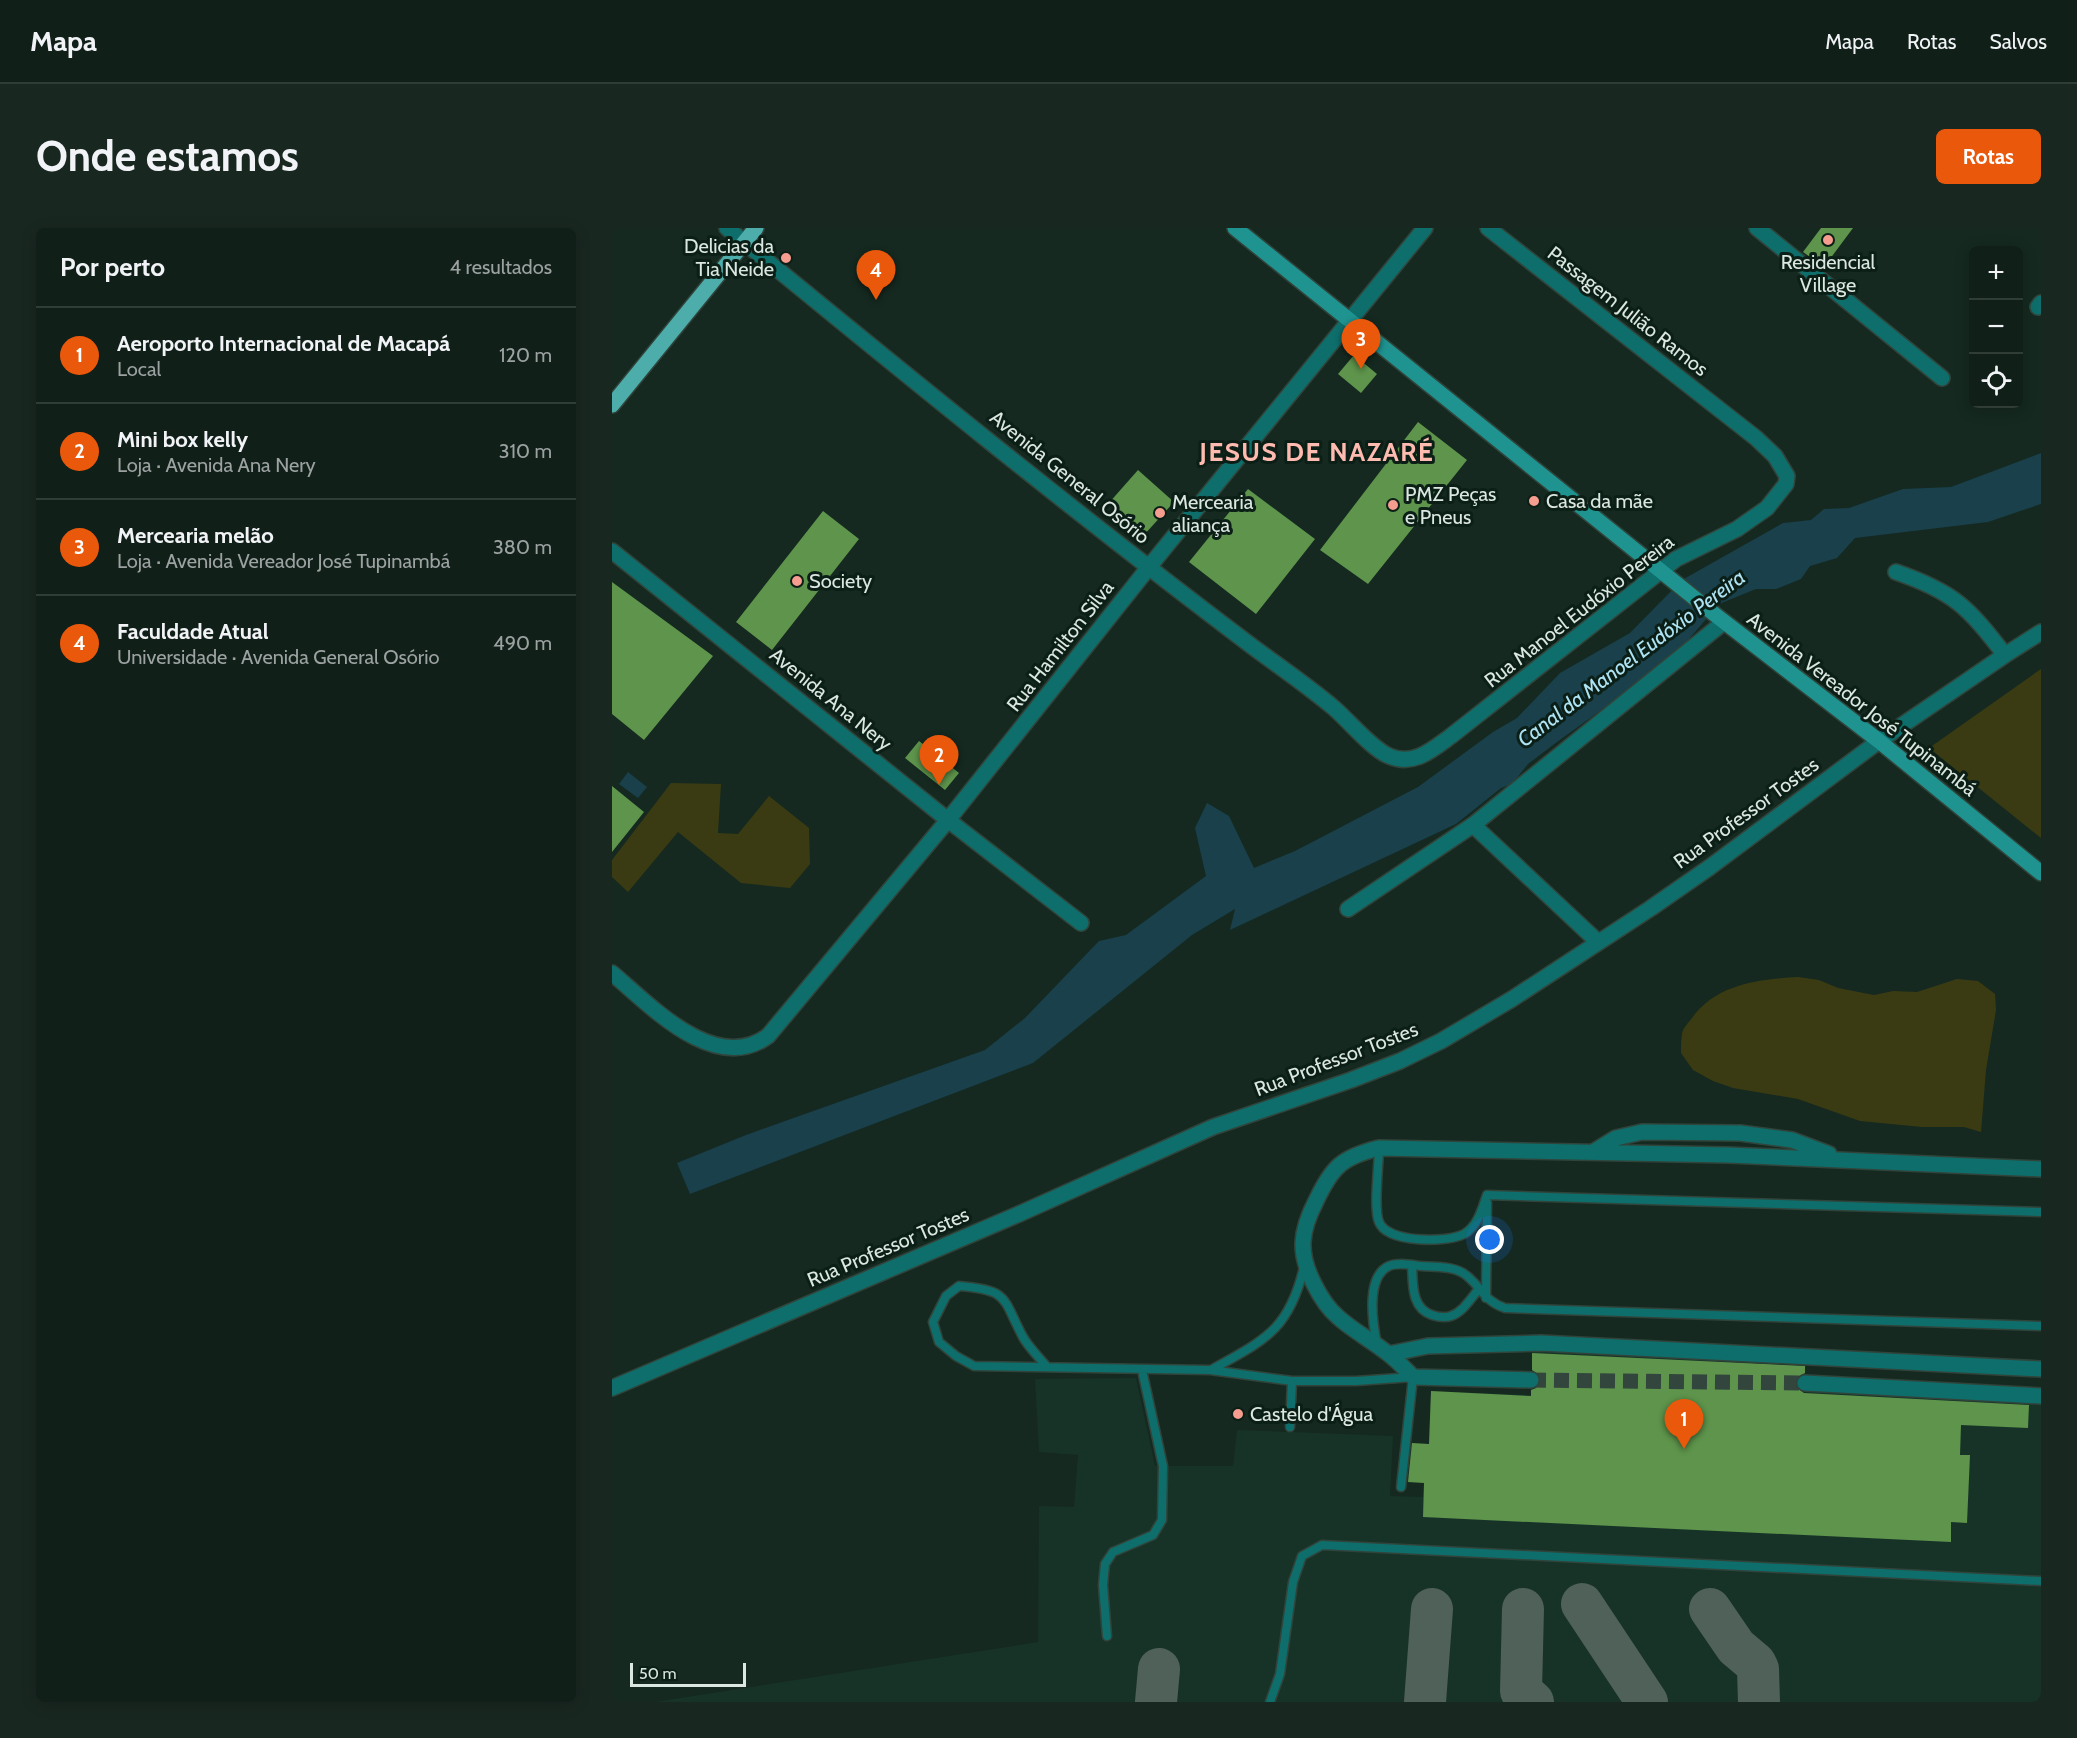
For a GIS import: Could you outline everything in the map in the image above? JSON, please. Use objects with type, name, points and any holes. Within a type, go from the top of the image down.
[{"type":"main road","points":[[612,405],[756,228]]},
{"type":"street","name":"Avenida General Osório","points":[[727,228],[1149,567],[1332,707],[1378,749],[1389,756]]},
{"type":"street","name":"Avenida Vereador José Tupinambá","points":[[1236,228],[1672,581],[1879,741],[2041,873]]},
{"type":"street","name":"Rua Hamilton Silva","points":[[612,974],[658,1012],[703,1042],[740,1047],[750,1046],[768,1036],[948,820],[1149,567],[1425,228]]},
{"type":"street","name":"Passagem Julião Ramos","points":[[1488,228],[1742,427]]},
{"type":"street","points":[[1757,228],[1942,378]]},
{"type":"street","name":"Rua Manoel Eudóxio Pereira","points":[[1389,756],[1413,759],[1423,756],[1452,736],[1682,555],[1752,520],[1767,507],[1786,484],[1787,476],[1775,456],[1742,427]]},
{"type":"street","name":"Avenida Ana Nery","points":[[612,550],[1081,924]]},
{"type":"street","points":[[1896,572],[1932,585],[1960,603],[1974,615],[2005,655]]},
{"type":"street","points":[[1348,909],[1473,825],[1721,620]]},
{"type":"street","name":"Rua Professor Tostes","points":[[612,1388],[1019,1214],[1213,1127],[1400,1061],[1512,999],[1598,942],[1710,867],[1879,741],[2041,632]]},
{"type":"street","points":[[1473,825],[1598,942]]},
{"type":"street","points":[[1595,1151],[1616,1138],[1642,1132],[1740,1133],[1792,1140],[1840,1159]]},
{"type":"street","points":[[1531,1380],[1413,1377],[1383,1349],[1338,1317],[1321,1298],[1304,1265],[1302,1244],[1320,1192],[1343,1161],[1355,1154],[1379,1148],[1595,1151],[1840,1159],[2041,1169]]},
{"type":"street","points":[[1383,1349],[1541,1343],[2041,1369]]},
{"type":"street","points":[[1804,1383],[2041,1396]]},
{"type":"lane","points":[[1379,1148],[1377,1210],[1379,1222],[1391,1234],[1401,1237],[1434,1239],[1464,1234],[1480,1215],[1487,1195]]},
{"type":"lane","points":[[1487,1195],[2041,1212]]},
{"type":"lane","points":[[1486,1298],[1487,1195]]},
{"type":"lane","points":[[1210,1370],[1260,1342],[1274,1330],[1292,1305],[1304,1265]]},
{"type":"lane","points":[[1383,1349],[1372,1319],[1373,1292],[1381,1272],[1390,1265],[1438,1267],[1462,1273],[1486,1298],[1505,1308],[2041,1326]]},
{"type":"lane","points":[[1412,1265],[1417,1304],[1428,1314],[1451,1316],[1462,1308],[1479,1289]]},
{"type":"lane","points":[[1047,1367],[1024,1339],[1013,1312],[1003,1297],[985,1288],[959,1286],[946,1296],[933,1322],[939,1342],[956,1356],[974,1366],[1210,1370],[1292,1381],[1356,1381],[1413,1377],[1401,1487]]},
{"type":"lane","points":[[1107,1636],[1103,1585],[1106,1564],[1113,1551],[1153,1535],[1162,1520],[1163,1466],[1142,1370]]},
{"type":"lane","points":[[1290,1427],[1292,1381]]},
{"type":"lane","points":[[1270,1702],[1280,1674],[1293,1582],[1302,1556],[1322,1545],[2041,1581]]},
{"type":"shaded area","points":[[2041,669],[2041,838],[1929,748]]},
{"type":"shaded area","points":[[671,783],[721,784],[718,833],[738,834],[769,796],[809,828],[810,864],[790,888],[741,883],[678,832],[628,892],[612,877],[612,860]]},
{"type":"shaded area","points":[[1798,977],[1819,980],[1838,988],[1874,995],[1893,991],[1917,992],[1957,979],[1978,981],[1995,994],[1996,1010],[1986,1070],[1981,1132],[1964,1127],[1922,1127],[1860,1121],[1798,1099],[1733,1088],[1713,1081],[1693,1070],[1681,1053],[1682,1036],[1686,1026],[1702,1007],[1713,998],[1740,986],[1769,979]]},
{"type":"shaded area","points":[[1533,1347],[1806,1360],[1805,1383],[2041,1401],[2041,1702],[655,1702],[1038,1642],[1039,1506],[1074,1507],[1078,1455],[1039,1452],[1035,1379],[1136,1378],[1155,1466],[1233,1466],[1237,1430],[1393,1436],[1390,1496],[1423,1497],[1424,1483],[1406,1482],[1408,1443],[1429,1444],[1431,1391],[1531,1395]]},
{"type":"water","name":"Canal da Manoel Eudóxio Pereira","points":[[2041,453],[2041,504],[1988,522],[1855,538],[1837,558],[1810,566],[1801,579],[1776,589],[1756,589],[1719,604],[1672,659],[1528,764],[1512,784],[1501,788],[1456,824],[1230,930],[1235,909],[1192,935],[1033,1063],[690,1194],[677,1163],[746,1135],[985,1050],[1025,1018],[1099,941],[1126,935],[1206,876],[1195,828],[1207,803],[1229,816],[1254,868],[1295,851],[1418,787],[1493,732],[1517,718],[1560,673],[1630,633],[1682,580],[1783,523],[1811,520],[1824,509],[1849,508],[1903,489],[1951,487]]},
{"type":"water","points":[[628,772],[647,787],[638,798],[619,784]]},
{"type":"building","name":"Residencial Village","points":[[1821,228],[1853,228],[1824,267],[1803,252]]},
{"type":"building","points":[[1354,355],[1377,374],[1361,393],[1338,374]]},
{"type":"building","name":"PMZ Peças e Pneus","points":[[1418,422],[1467,460],[1368,584],[1320,550]]},
{"type":"building","points":[[1138,470],[1174,502],[1144,535],[1108,504]]},
{"type":"building","points":[[1248,489],[1315,539],[1256,614],[1189,562]]},
{"type":"building","name":"Society","points":[[823,511],[859,539],[772,650],[736,622]]},
{"type":"building","points":[[612,582],[713,656],[644,740],[612,714]]},
{"type":"building","points":[[919,741],[959,773],[945,790],[905,758]]},
{"type":"building","points":[[612,786],[644,812],[612,852]]},
{"type":"building","points":[[1532,1353],[1805,1366],[1805,1373],[1797,1377],[1795,1383],[1797,1388],[1804,1393],[2029,1405],[2028,1428],[1961,1425],[1960,1455],[1970,1455],[1967,1523],[1951,1522],[1951,1542],[1423,1517],[1424,1483],[1408,1482],[1412,1443],[1429,1444],[1431,1391],[1531,1396],[1531,1390],[1536,1388],[1541,1381],[1539,1375],[1532,1370]]},
{"type":"taxiway","points":[[1582,1604],[1647,1702]]},
{"type":"taxiway","points":[[1425,1702],[1432,1609]]},
{"type":"taxiway","points":[[1523,1609],[1521,1691],[1533,1702]]},
{"type":"taxiway","points":[[1710,1609],[1736,1647],[1755,1663],[1758,1669],[1759,1702]]},
{"type":"taxiway","points":[[1156,1702],[1159,1669]]},
{"type":"tunnel","points":[[1531,1380],[1805,1383]]},
{"type":"place","name":"Residencial Village","points":[[1828,240]]},
{"type":"place","name":"Delicias da Tia Neide","points":[[786,258]]},
{"type":"place","name":"Faculdade Atual","points":[[876,300]]},
{"type":"place","name":"Mercearia melão","points":[[1361,369]]},
{"type":"place","name":"Casa da mãe","points":[[1534,501]]},
{"type":"place","name":"PMZ Peças e Pneus","points":[[1393,505]]},
{"type":"place","name":"Mercearia aliança","points":[[1160,513]]},
{"type":"place","name":"Society","points":[[797,581]]},
{"type":"place","name":"Mini box kelly","points":[[939,785]]},
{"type":"place","name":"Castelo d'Água","points":[[1238,1414]]},
{"type":"place","name":"Aeroporto Internacional de Macapá","points":[[1684,1449]]},
{"type":"district","name":"JESUS DE NAZARÉ","points":[[1317,452]]}]
